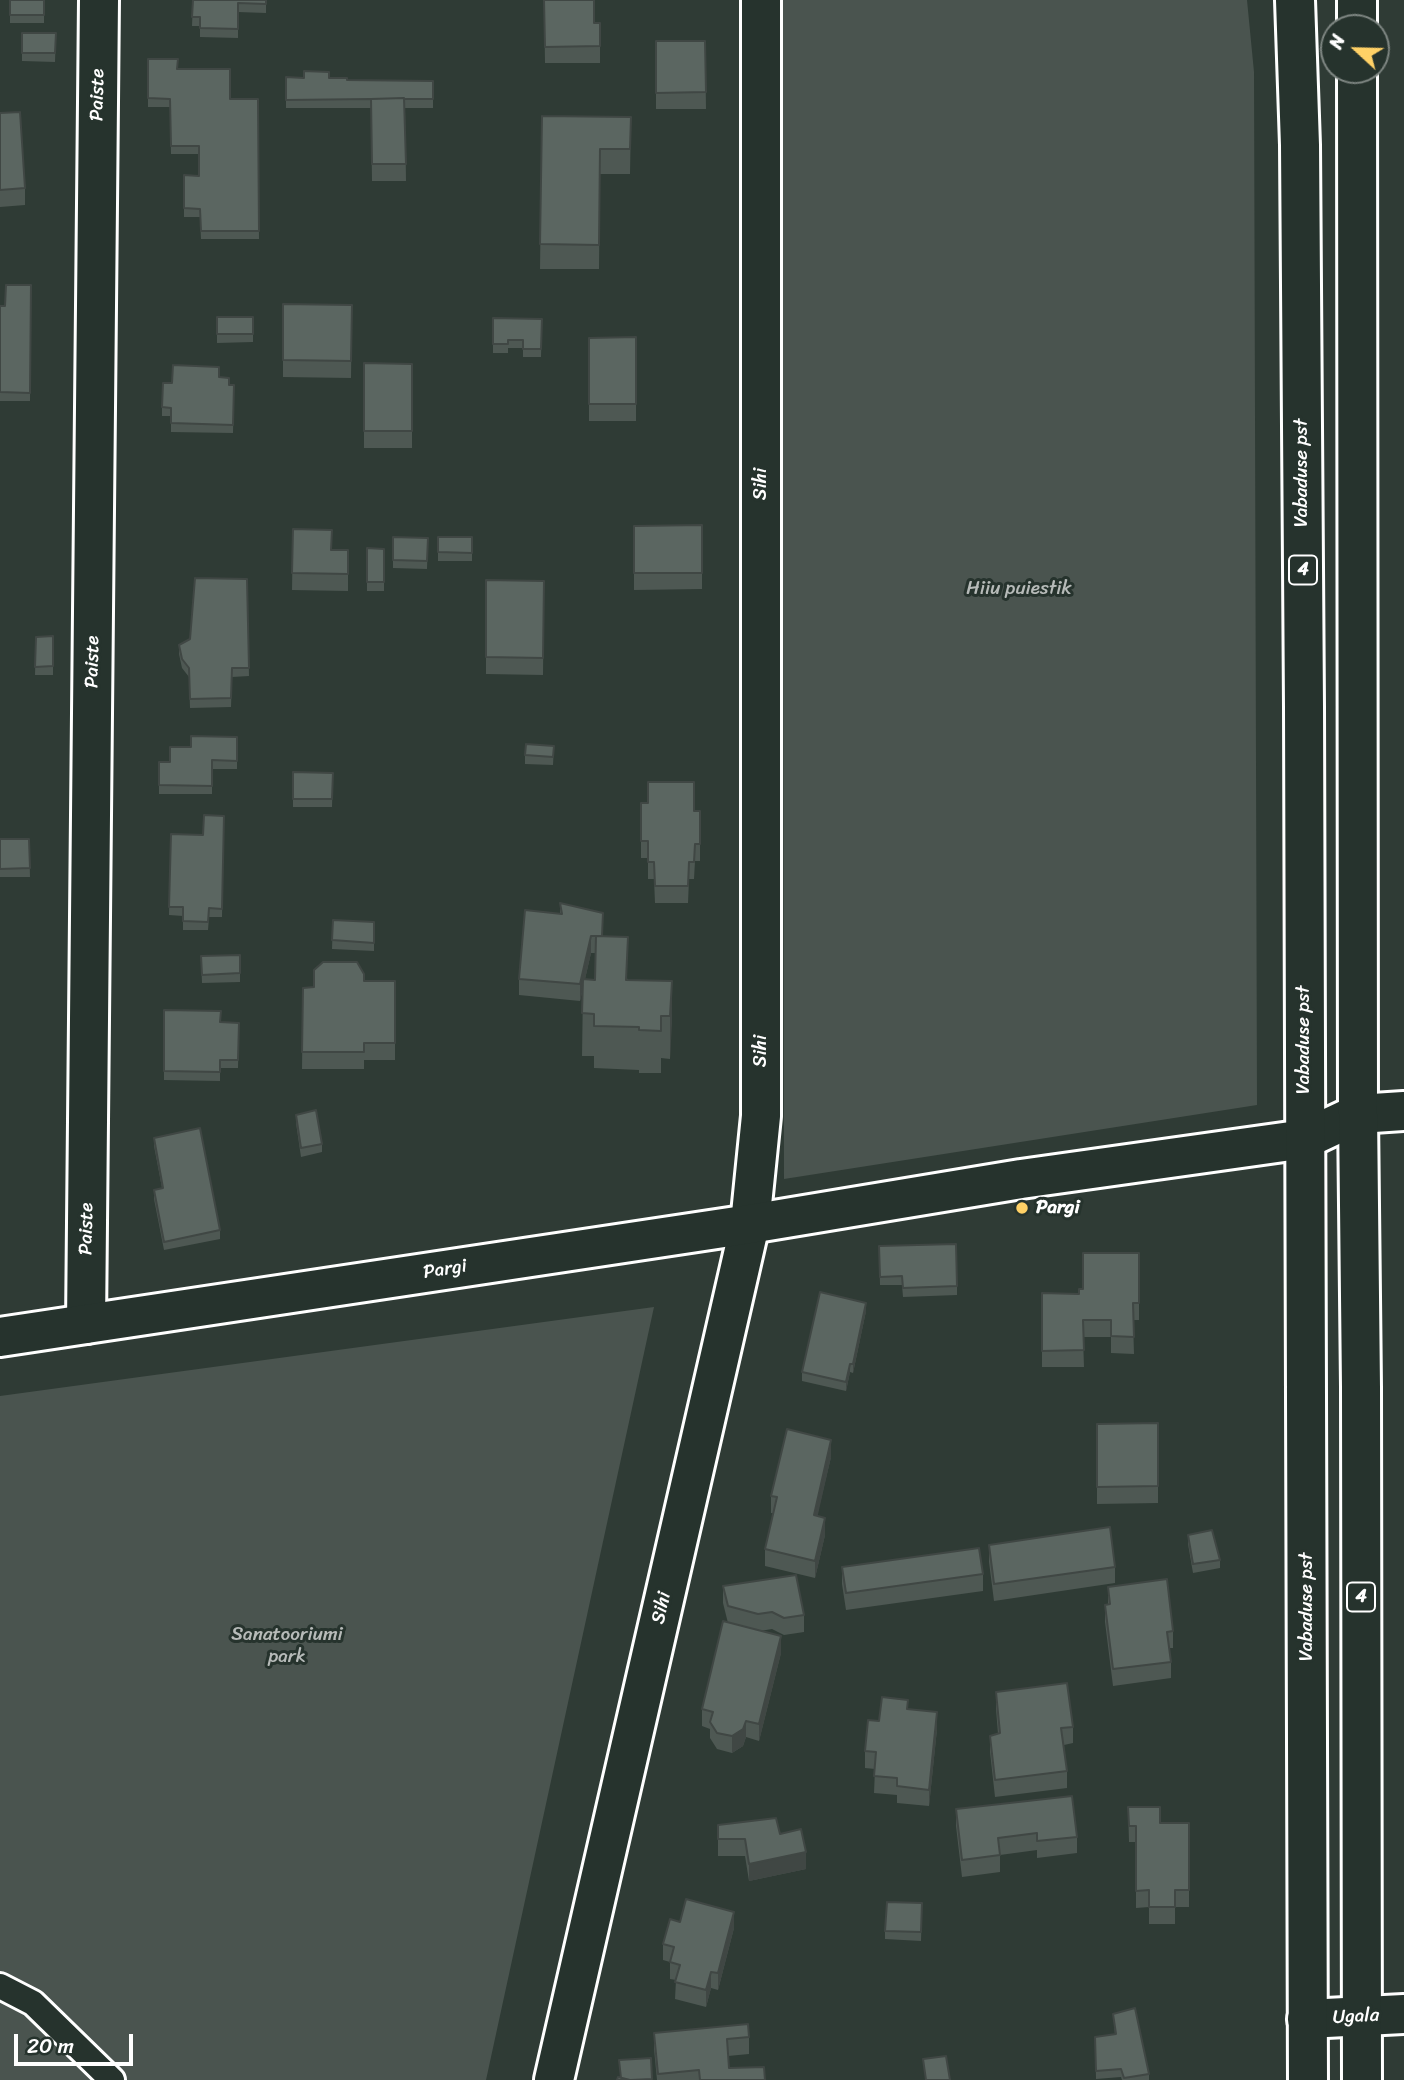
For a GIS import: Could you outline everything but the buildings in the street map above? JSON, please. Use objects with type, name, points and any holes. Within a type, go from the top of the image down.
[{"type":"main road","name":"Paiste","points":[[86,1324],[99,0]]},
{"type":"main road","name":"Sihi","points":[[554,2080],[750,1224],[761,1116],[761,0]]},
{"type":"main road","name":"Vabaduse pst","points":[[1295,0],[1300,159],[1308,2080]]},
{"type":"main road","name":"4","points":[[1357,84],[1362,2080]]},
{"type":"main road","points":[[1358,1114],[1404,1111]]},
{"type":"main road","name":"Pargi","points":[[0,1337],[750,1224],[1021,1179],[1305,1139],[1358,1114]]},
{"type":"main road","name":"Ugala","points":[[1307,2020],[1404,2014]]},
{"type":"lane","points":[[0,1986],[33,2003],[113,2080]]},
{"type":"green space","name":"Hiiu puiestik","points":[[782,0],[1247,0],[1254,72],[1257,1105],[784,1179]]},
{"type":"green space","name":"Sanatooriumi park","points":[[654,1307],[486,2080],[0,2080],[0,1396]]},
{"type":"place","name":"Pargi","points":[[1022,1208]]}]
